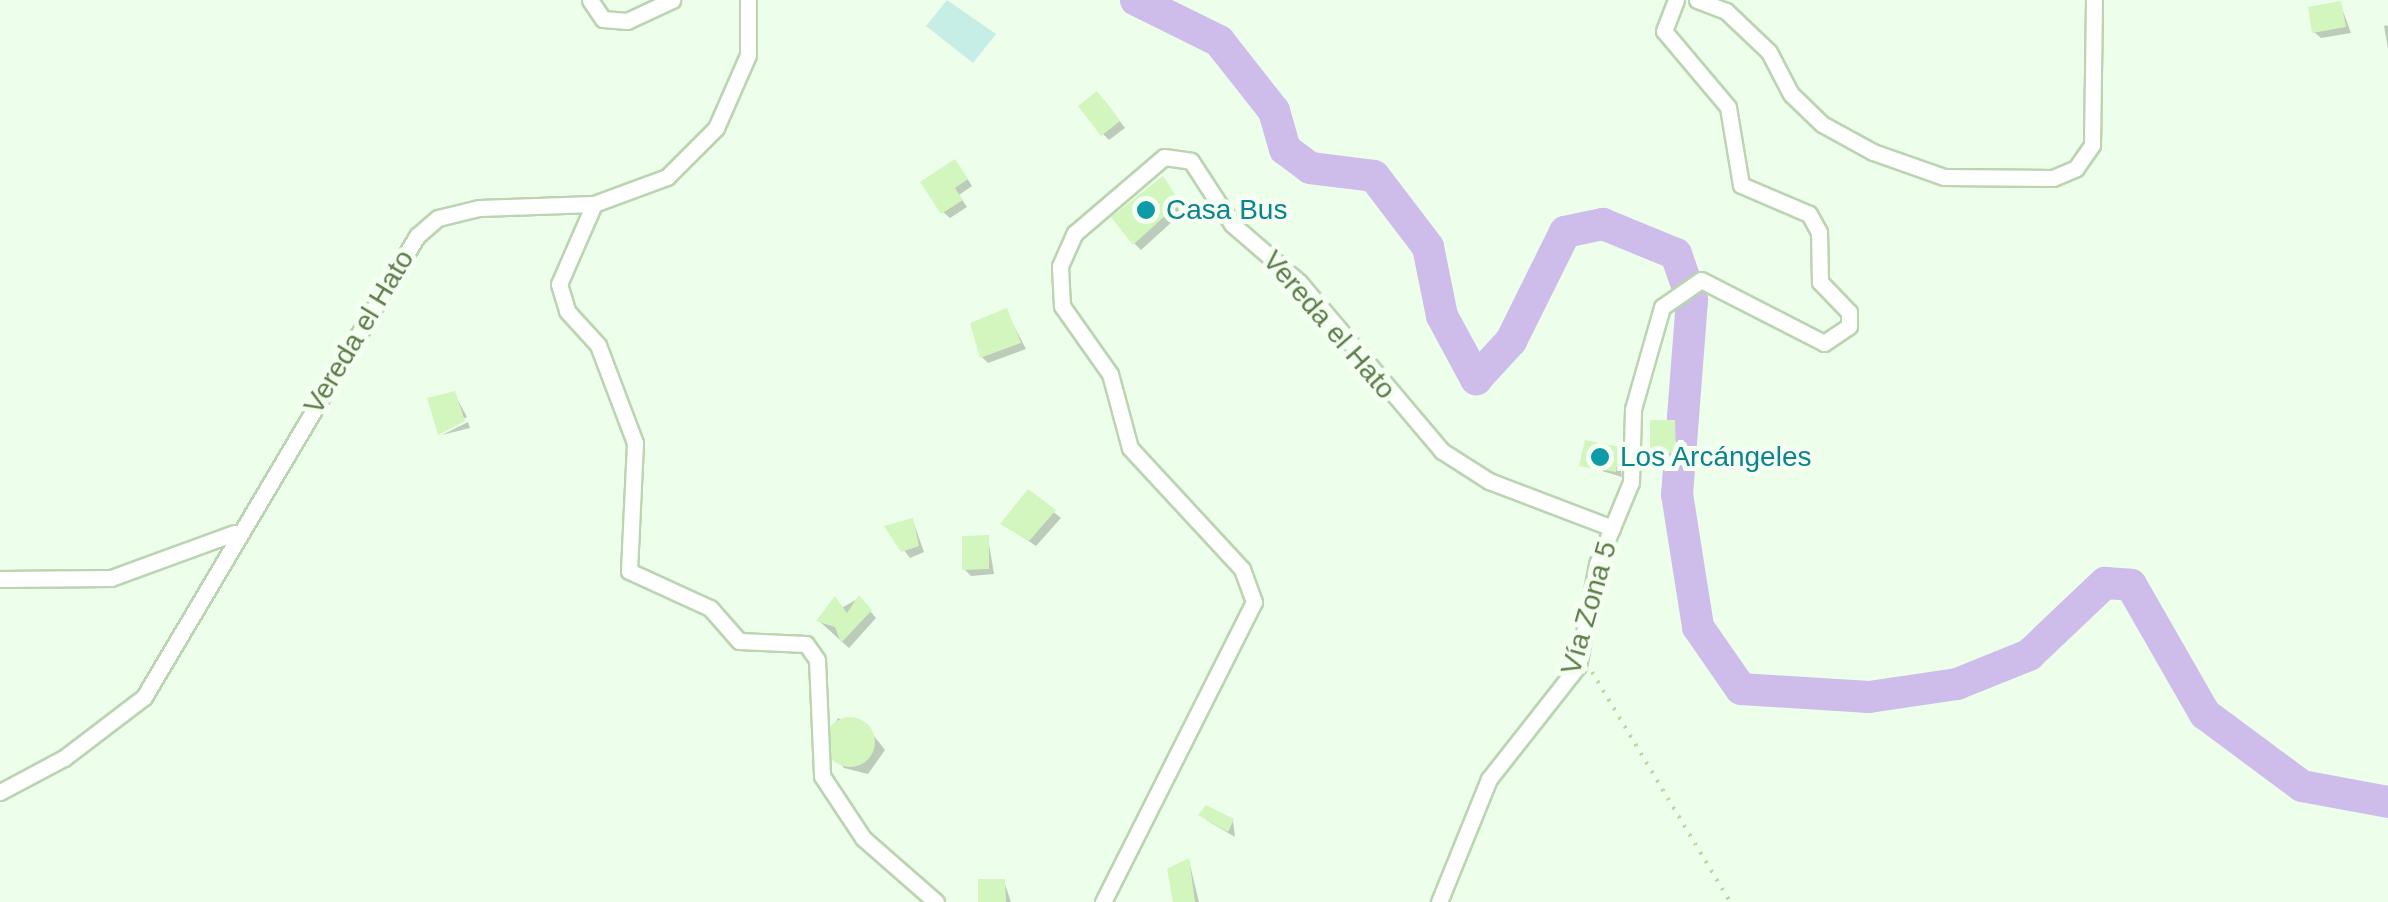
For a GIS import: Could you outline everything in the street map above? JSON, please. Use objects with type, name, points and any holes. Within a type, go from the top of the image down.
[{"type":"street","points":[[590,0],[603,19],[626,22],[672,0]]},
{"type":"street","name":"Vereda el Hato","points":[[0,792],[64,758],[144,697],[195,622],[234,534],[418,236],[438,218],[479,208],[594,204],[667,177],[716,128],[748,55],[748,0]]},
{"type":"street","name":"Vía Zona 5","points":[[1438,902],[1488,778],[1570,684],[1612,528],[1631,482],[1648,338],[1676,290],[1701,280],[1824,343],[1848,326],[1849,312],[1820,282],[1819,232],[1809,214],[1741,185],[1732,116],[1664,31],[1676,0]]},
{"type":"street","points":[[1697,0],[1726,11],[1769,52],[1791,94],[1822,124],[1873,152],[1944,177],[2053,178],[2076,168],[2092,146],[2094,0]]},
{"type":"street","name":"Vereda el Hato","points":[[1102,902],[1254,602],[1242,569],[1130,448],[1110,374],[1062,306],[1060,266],[1075,233],[1164,157],[1191,161],[1232,224],[1300,283],[1442,451],[1489,481],[1612,528]]},
{"type":"street","points":[[594,204],[559,284],[567,311],[598,345],[635,443],[629,572],[710,608],[739,641],[806,644],[817,660],[822,776],[863,838],[936,902]]},
{"type":"street","points":[[0,579],[112,578],[234,534]]},
{"type":"path","points":[[1580,650],[1648,780],[1730,902]]},
{"type":"shaded area","points":[[947,0],[996,34],[973,63],[926,26]]},
{"type":"building","points":[[2341,1],[2346,27],[2312,33],[2308,7]]},
{"type":"building","points":[[1097,91],[1120,121],[1101,136],[1078,106]]},
{"type":"building","points":[[955,159],[968,179],[955,188],[963,200],[941,214],[920,182]]},
{"type":"building","name":"Casa Bus","points":[[1163,176],[1180,202],[1133,245],[1111,217]]},
{"type":"building","points":[[1007,308],[1021,343],[980,358],[970,323]]},
{"type":"building","points":[[455,391],[465,421],[438,435],[427,398]]},
{"type":"building","points":[[1650,420],[1675,420],[1676,453],[1650,454]]},
{"type":"building","name":"Los Arcángeles","points":[[1585,440],[1620,447],[1616,472],[1579,466]]},
{"type":"building","points":[[1028,489],[1056,510],[1029,541],[1000,524]]},
{"type":"building","points":[[913,518],[919,546],[901,552],[884,526]]},
{"type":"building","points":[[989,535],[989,569],[962,570],[962,536]]},
{"type":"building","points":[[859,595],[872,610],[841,643],[835,627],[816,621],[835,596],[847,613]]},
{"type":"building","points":[[850,717],[868,724],[875,742],[868,760],[850,767],[832,760],[825,742],[832,724]]},
{"type":"building","points":[[1206,805],[1234,819],[1228,832],[1198,815]]},
{"type":"building","points":[[1189,858],[1195,902],[1173,902],[1167,869]]},
{"type":"building","points":[[978,879],[1005,879],[1006,902],[978,902]]},
{"type":"waterway","points":[[1136,0],[1219,41],[1274,111],[1285,149],[1310,168],[1374,176],[1428,247],[1442,316],[1476,379],[1511,341],[1565,232],[1603,224],[1676,254],[1692,300],[1677,494],[1698,627],[1741,689],[1869,697],[1957,684],[2029,655],[2105,583],[2131,585],[2205,714],[2302,786],[2388,802]]},
{"type":"place","name":"Casa Bus","points":[[1146,210]]},
{"type":"place","name":"Los Arcángeles","points":[[1600,457]]}]
